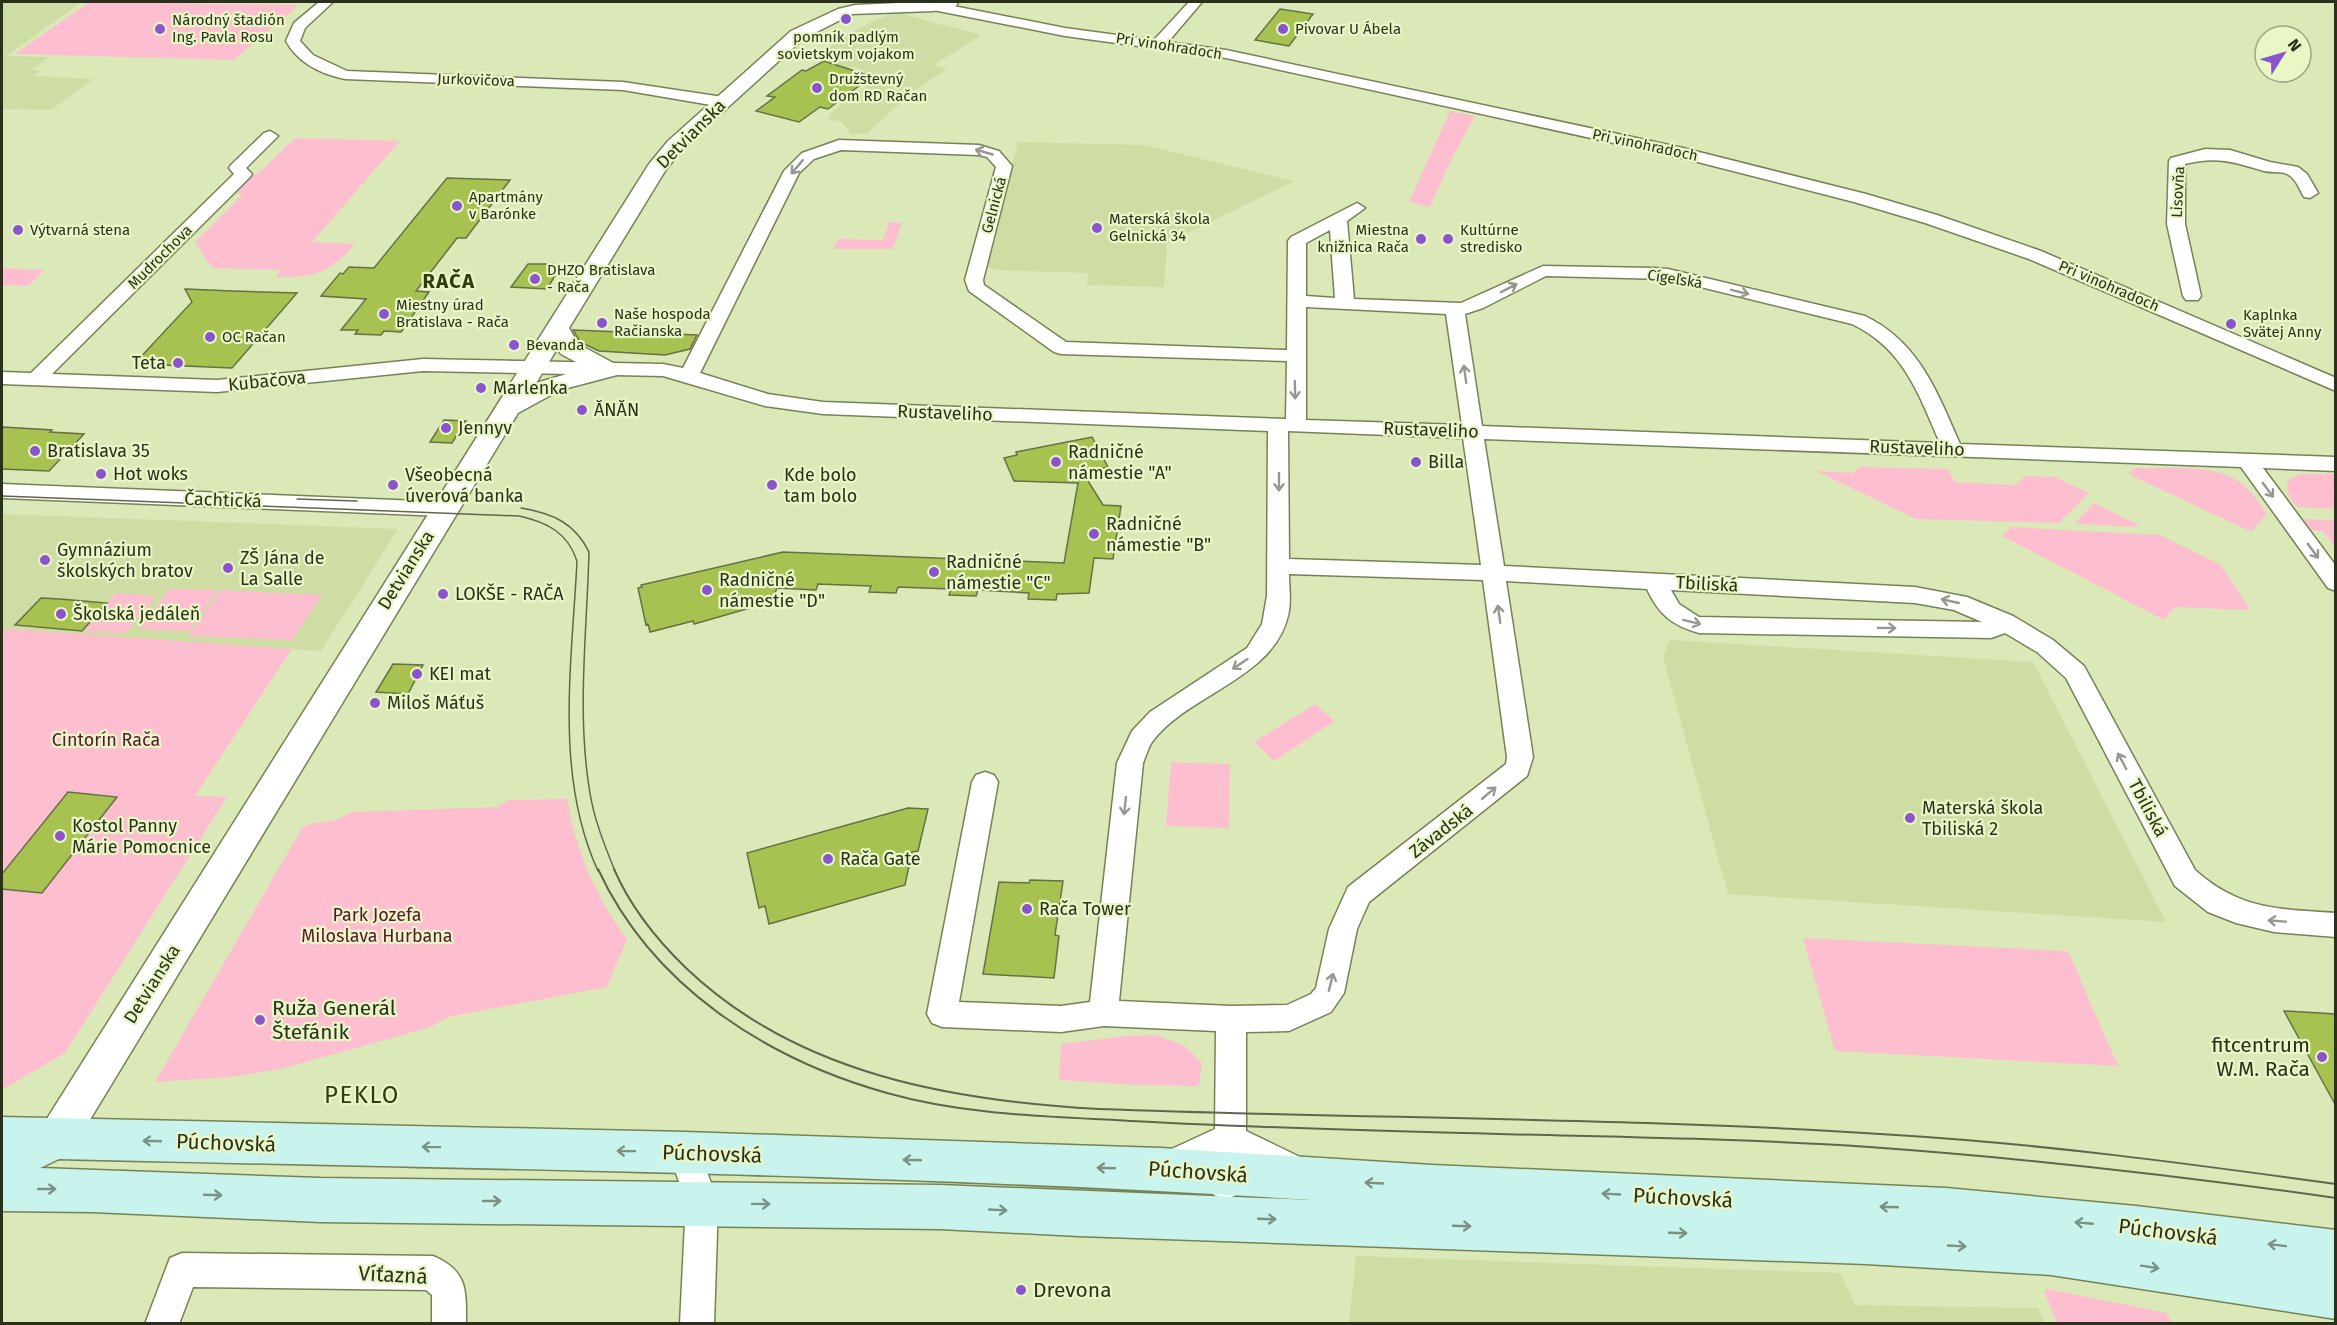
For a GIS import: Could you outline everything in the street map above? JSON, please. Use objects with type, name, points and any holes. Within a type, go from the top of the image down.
[{"type":"main road","points":[[2,1137],[57,1138],[92,1190]]},
{"type":"main road","name":"Púchovská","points":[[2,1164],[57,1138],[685,1153],[1161,1169],[1228,1156],[1312,1180],[1946,1210],[2136,1228],[2336,1252]]},
{"type":"main road","name":"Púchovská","points":[[2,1189],[92,1190],[320,1200],[940,1207],[1079,1214],[1866,1241],[2051,1252],[2336,1296]]},
{"type":"street","name":"Jurkovičova","points":[[326,2],[299,26],[295,31],[293,41],[300,53],[345,75],[623,86],[723,102]]},
{"type":"street","name":"Pri vinohradoch","points":[[900,2],[1065,32],[1211,51],[1683,153],[1860,198],[1992,239],[2140,299],[2336,385]]},
{"type":"street","points":[[929,6],[950,2]]},
{"type":"street","points":[[1159,43],[1196,2]]},
{"type":"street","name":"Pri vinohradoch","points":[[855,8],[929,6]]},
{"type":"street","name":"Detvianska","points":[[57,1138],[656,168],[675,145],[797,35],[815,8],[826,13],[855,8]]},
{"type":"street","name":"Detvianska","points":[[797,35],[855,8]]},
{"type":"street","name":"Mudrochova","points":[[36,379],[244,174],[237,168],[270,136]]},
{"type":"street","name":"Gelnická","points":[[689,376],[792,171],[801,160],[816,152],[843,145],[979,150],[999,158],[1004,166],[974,280],[975,287],[1061,348],[1294,356]]},
{"type":"street","name":"Lisovňa","points":[[2213,330],[2192,296],[2176,224],[2177,161],[2205,153],[2230,155],[2268,167],[2292,170],[2301,177],[2310,193]]},
{"type":"street","points":[[1104,1013],[1130,763],[1141,738],[1159,718],[1255,654],[1276,618],[1287,424],[1294,356],[1297,241],[1357,208]]},
{"type":"street","points":[[1338,219],[1345,304]]},
{"type":"street","name":"Cígeľská","points":[[1296,301],[1455,309],[1477,304],[1543,271],[1664,274],[1862,322],[1888,337],[1911,363],[1953,450]]},
{"type":"street","points":[[2140,299],[2192,296]]},
{"type":"street","points":[[1455,309],[1473,432]]},
{"type":"street","points":[[557,327],[572,351],[608,370]]},
{"type":"street","name":"Kubačova","points":[[2,378],[217,386],[400,366],[532,367]]},
{"type":"street","name":"Rustaveliho","points":[[532,367],[663,370],[765,400],[823,408],[2336,464]]},
{"type":"street","points":[[506,410],[551,385],[608,370]]},
{"type":"street","name":"Závadská","points":[[986,782],[942,1014],[1061,1019],[1104,1013],[1231,1019],[1289,1018],[1321,1003],[1329,993],[1343,929],[1358,895],[1518,769],[1520,757],[1473,432]]},
{"type":"street","points":[[2247,461],[2336,583]]},
{"type":"street","name":"Čachtická","points":[[2,492],[444,508]]},
{"type":"street","name":"Tbiliská","points":[[1278,566],[1494,573],[1915,595],[1959,603],[2005,622],[2045,646],[2075,672],[2185,878],[2195,888],[2219,904],[2257,919],[2336,925]]},
{"type":"street","name":"Tbiliská","points":[[1656,582],[1670,611],[1680,619],[1699,625],[1990,630],[2005,622]]},
{"type":"street","points":[[1188,1216],[1220,1201],[1228,1156],[1231,1019]]},
{"type":"street","points":[[685,1153],[702,1203],[697,1323]]},
{"type":"street","name":"Víťazná","points":[[162,1323],[182,1270],[433,1273],[448,1287],[449,1323]]},
{"type":"shaded area","points":[[2,2],[82,2],[6,56],[49,57],[32,70],[40,71],[34,76],[93,79],[51,110],[2,109]]},
{"type":"shaded area","points":[[895,12],[981,35],[934,65],[947,69],[916,89],[867,133],[851,135],[842,122],[828,119],[831,113],[876,78],[865,74],[866,71],[852,67],[848,69],[810,57],[869,23]]},
{"type":"shaded area","name":"Materská škola Gelnická 34","points":[[1018,142],[1144,145],[1294,181],[1167,243],[1164,287],[1086,285],[1089,273],[996,270],[986,267]]},
{"type":"shaded area","name":"ZŠ Jána de La Salle","points":[[2,514],[398,529],[321,651],[2,630]]},
{"type":"shaded area","name":"Materská škola Tbiliská 2","points":[[1670,640],[2033,662],[2166,922],[1728,894],[1663,657]]},
{"type":"shaded area","points":[[1356,1256],[1840,1273],[1855,1305],[2038,1308],[2044,1323],[1349,1323]]},
{"type":"green space","name":"Národný štadión Ing. Pavla Rosu","points":[[89,2],[299,5],[234,60],[15,54]]},
{"type":"green space","points":[[1450,111],[1475,116],[1451,160],[1430,207],[1409,202]]},
{"type":"green space","points":[[295,138],[400,141],[312,242],[355,244],[337,262],[311,275],[276,277],[280,270],[212,268],[195,242],[243,194],[232,193],[262,170]]},
{"type":"green space","points":[[889,222],[902,223],[893,249],[834,249],[838,239],[883,240]]},
{"type":"green space","points":[[2,268],[45,270],[28,286],[2,285]]},
{"type":"green space","points":[[1860,467],[1948,469],[1955,482],[2015,485],[2025,476],[2055,477],[2089,493],[2059,523],[1916,519],[1816,471],[1852,473]]},
{"type":"green space","points":[[2134,468],[2191,468],[2219,473],[2244,485],[2267,514],[2253,530],[2247,530],[2132,476],[2129,473]]},
{"type":"green space","points":[[2301,474],[2335,474],[2335,509],[2297,507],[2290,497],[2287,486],[2289,479]]},
{"type":"green space","points":[[2094,503],[2137,524],[2139,527],[2076,522]]},
{"type":"green space","points":[[2300,519],[2335,520],[2335,547],[2323,531],[2307,530]]},
{"type":"green space","points":[[2011,527],[2160,535],[2221,565],[2250,610],[2175,607],[2164,620],[2002,536]]},
{"type":"green space","points":[[170,589],[218,590],[189,631],[139,629]]},
{"type":"green space","points":[[221,590],[322,595],[292,640],[188,636]]},
{"type":"green space","points":[[116,593],[156,596],[126,633],[82,631]]},
{"type":"green space","name":"Cintorín Rača","points":[[2,630],[292,649],[195,796],[227,797],[65,1053],[2,1090]]},
{"type":"green space","points":[[1315,704],[1335,721],[1274,761],[1254,742]]},
{"type":"green space","points":[[1171,762],[1230,764],[1229,828],[1166,826]]},
{"type":"green space","name":"Park Jozefa Miloslava Hurbana","points":[[567,799],[576,837],[589,873],[606,907],[627,939],[607,987],[448,1017],[431,1027],[281,1069],[231,1077],[155,1082],[302,828],[312,823],[333,821],[352,812],[497,807],[509,800]]},
{"type":"green space","points":[[1803,938],[2068,951],[2118,1066],[1835,1051]]},
{"type":"green space","points":[[1156,1035],[1185,1046],[1202,1063],[1199,1086],[1059,1080],[1061,1044]]},
{"type":"green space","points":[[2047,1289],[2167,1313],[2172,1323],[2057,1323],[2044,1292]]},
{"type":"building","name":"Pivovar U Ábela","points":[[1280,9],[1313,14],[1289,46],[1255,40]]},
{"type":"building","name":"Družstevný dom RD Račan","points":[[824,61],[864,74],[854,81],[863,83],[828,109],[820,107],[799,122],[756,111],[775,97],[767,96],[802,70],[806,71]]},
{"type":"building","points":[[447,178],[510,180],[466,238],[457,238],[416,291],[429,292],[401,332],[384,331],[381,335],[355,334],[358,330],[341,330],[366,299],[321,296],[340,273],[343,274],[349,267],[374,268]]},
{"type":"building","name":"DHZO Bratislava - Rača","points":[[528,264],[553,264],[550,269],[559,269],[547,289],[511,287]]},
{"type":"building","name":"OC Račan","points":[[185,289],[297,293],[232,368],[136,362],[192,302]]},
{"type":"building","points":[[573,330],[697,335],[690,349],[665,355],[599,351],[580,342]]},
{"type":"building","name":"Jennyv","points":[[444,420],[466,421],[452,443],[430,442]]},
{"type":"building","name":"Bratislava 35","points":[[2,427],[84,434],[49,471],[2,469]]},
{"type":"building","points":[[1092,437],[1108,467],[1083,473],[1103,505],[1121,506],[1113,559],[1094,558],[1089,593],[1057,594],[1056,600],[1028,599],[1029,593],[978,590],[976,596],[949,595],[951,589],[898,587],[896,593],[869,592],[871,586],[818,584],[816,590],[777,588],[771,602],[694,624],[693,621],[650,632],[648,624],[646,625],[638,588],[642,587],[641,585],[783,552],[1064,563],[1078,483],[1014,481],[1004,458],[1017,455],[1016,452]]},
{"type":"building","name":"Školská jedáleň","points":[[41,598],[107,603],[82,631],[15,625]]},
{"type":"building","name":"KEI mat","points":[[393,664],[423,665],[408,694],[376,692]]},
{"type":"building","name":"Kostol Panny Márie Pomocnice","points":[[68,792],[117,797],[42,893],[2,889],[2,874]]},
{"type":"building","name":"Rača Gate","points":[[908,808],[928,809],[918,851],[912,852],[905,885],[769,924],[765,906],[759,908],[747,853]]},
{"type":"building","name":"Rača Tower","points":[[1030,880],[1063,881],[1055,935],[1059,936],[1054,978],[983,974],[999,882],[1029,883]]},
{"type":"building","name":"fitcentrum W.M. Rača","points":[[2284,1011],[2336,1014],[2336,1106]]},
{"type":"tram line","points":[[2,496],[519,516],[555,530],[568,543],[577,561],[570,679],[571,758],[575,796],[584,834],[598,871]]},
{"type":"tram line","points":[[297,499],[357,501]]},
{"type":"tram line","points":[[521,508],[543,513],[561,521],[577,534],[589,552],[583,699],[585,758],[593,809],[615,871]]},
{"type":"tram line","points":[[598,869],[621,911],[649,949],[681,982],[717,1012],[757,1038],[798,1060],[887,1093],[943,1106],[1028,1115],[1202,1125],[1718,1140],[1869,1147],[2103,1168],[2336,1198]]},
{"type":"tram line","points":[[615,871],[636,909],[665,946],[686,968],[730,1004],[777,1034],[827,1057],[879,1075],[933,1089],[1044,1105],[1099,1109],[1697,1125],[1896,1135],[2062,1149],[2336,1184]]},
{"type":"place","name":"pomník padlým sovietskym vojakom","points":[[846,19]]},
{"type":"place","name":"Národný štadión Ing. Pavla Rosu","points":[[160,29]]},
{"type":"place","name":"Pivovar U Ábela","points":[[1283,29]]},
{"type":"place","name":"Družstevný dom RD Račan","points":[[817,88]]},
{"type":"place","name":"Apartmány v Barónke","points":[[457,206]]},
{"type":"place","name":"Materská škola Gelnická 34","points":[[1097,228]]},
{"type":"place","name":"Výtvarná stena","points":[[18,230]]},
{"type":"place","name":"Miestna knižnica Rača","points":[[1421,239]]},
{"type":"place","name":"Kultúrne stredisko","points":[[1448,239]]},
{"type":"place","name":"DHZO Bratislava - Rača","points":[[535,279]]},
{"type":"place","name":"Miestny úrad Bratislava - Rača","points":[[384,314]]},
{"type":"place","name":"Naše hospoda Račianska","points":[[602,323]]},
{"type":"place","name":"Kaplnka Svätej Anny","points":[[2231,324]]},
{"type":"place","name":"OC Račan","points":[[210,337]]},
{"type":"place","name":"Bevanda","points":[[514,345]]},
{"type":"place","name":"Teta","points":[[178,363]]},
{"type":"place","name":"Marlenka","points":[[481,388]]},
{"type":"place","name":"ĂNĂN","points":[[582,410]]},
{"type":"place","name":"Jennyv","points":[[446,428]]},
{"type":"place","name":"Bratislava 35","points":[[35,451]]},
{"type":"place","name":"Radničné námestie \"A\"","points":[[1056,462]]},
{"type":"place","name":"Billa","points":[[1416,462]]},
{"type":"place","name":"Hot woks","points":[[101,474]]},
{"type":"place","name":"Všeobecná úverová banka","points":[[393,485]]},
{"type":"place","name":"Kde bolo tam bolo","points":[[772,485]]},
{"type":"place","name":"Radničné námestie \"B\"","points":[[1094,534]]},
{"type":"place","name":"Gymnázium školských bratov","points":[[45,560]]},
{"type":"place","name":"ZŠ Jána de La Salle","points":[[228,568]]},
{"type":"place","name":"Radničné námestie \"C\"","points":[[934,572]]},
{"type":"place","name":"Radničné námestie \"D\"","points":[[707,590]]},
{"type":"place","name":"LOKŠE - RAČA","points":[[443,594]]},
{"type":"place","name":"Školská jedáleň","points":[[61,614]]},
{"type":"place","name":"KEI mat","points":[[417,674]]},
{"type":"place","name":"Miloš Máťuš","points":[[375,703]]},
{"type":"place","name":"Materská škola Tbiliská 2","points":[[1910,818]]},
{"type":"place","name":"Kostol Panny Márie Pomocnice","points":[[60,836]]},
{"type":"place","name":"Rača Gate","points":[[828,859]]},
{"type":"place","name":"Rača Tower","points":[[1027,909]]},
{"type":"place","name":"Ruža Generál Štefánik","points":[[260,1020]]},
{"type":"place","name":"fitcentrum W.M. Rača","points":[[2322,1057]]},
{"type":"place","name":"Drevona","points":[[1021,1290]]},
{"type":"district","name":"RAČA","points":[[449,281]]},
{"type":"district","name":"PEKLO","points":[[362,1095]]}]
